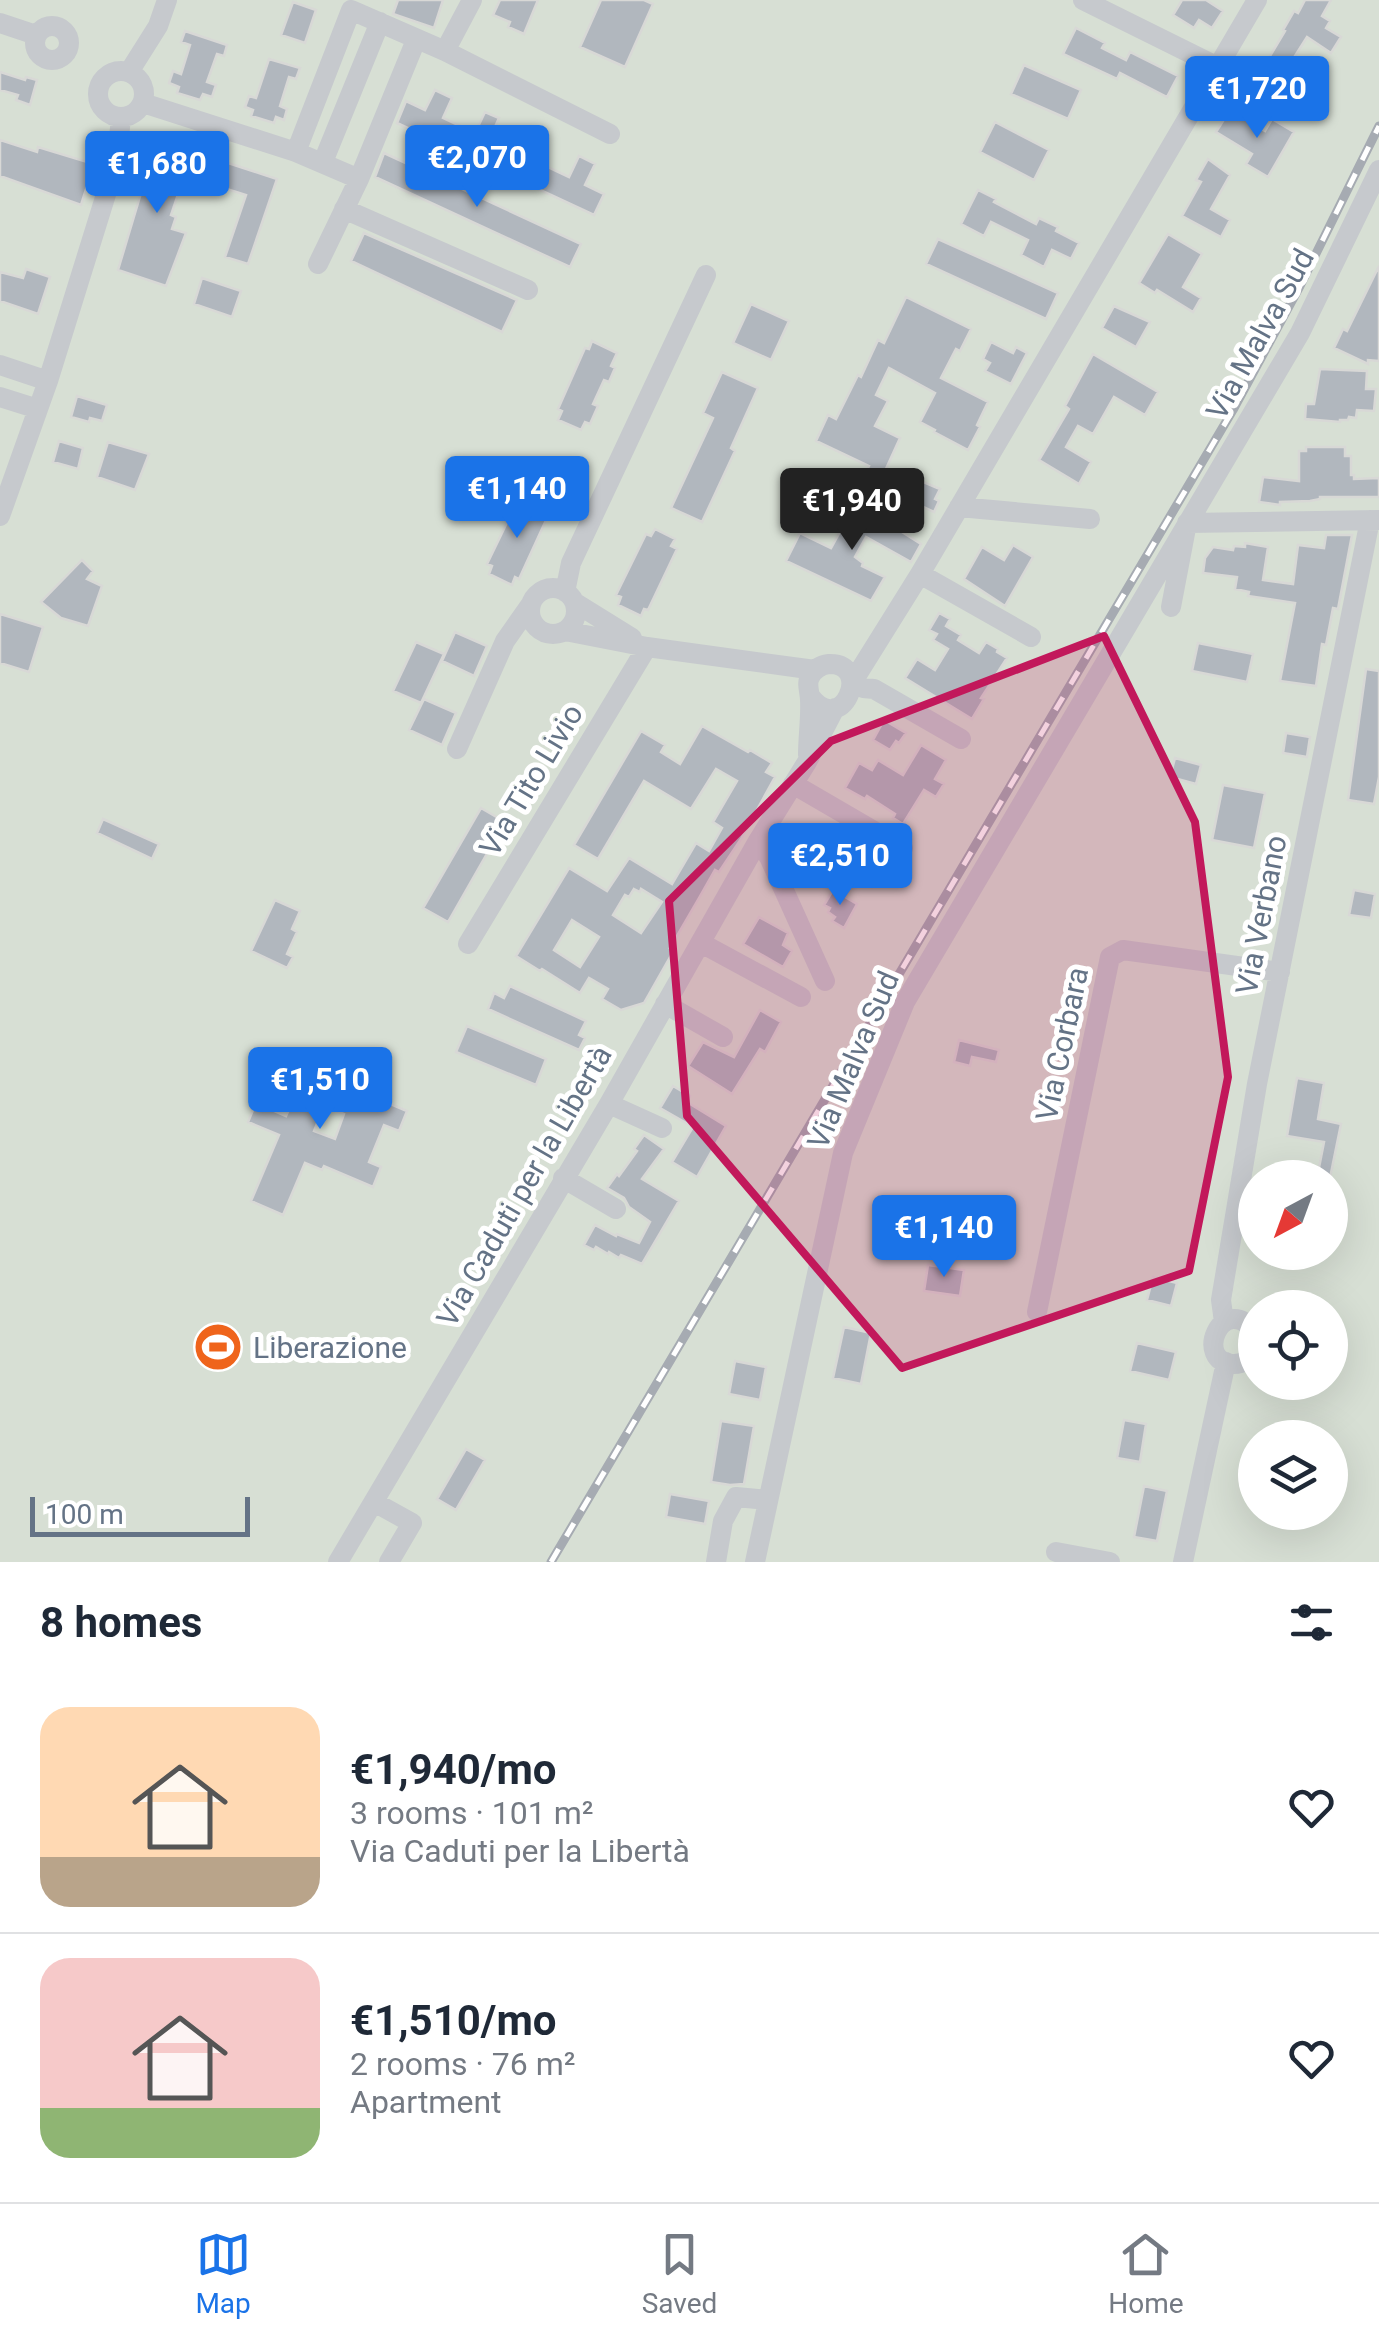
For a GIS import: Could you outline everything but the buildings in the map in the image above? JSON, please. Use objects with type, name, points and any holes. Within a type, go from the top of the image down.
[{"type":"street","points":[[129,72],[158,26],[167,0]]},
{"type":"street","points":[[445,51],[472,0]]},
{"type":"street","points":[[1083,0],[1216,66]]},
{"type":"street","points":[[852,683],[1257,0]]},
{"type":"street","points":[[296,152],[351,10],[445,51],[610,134]]},
{"type":"street","points":[[323,162],[380,22]]},
{"type":"street","points":[[0,23],[36,35]]},
{"type":"street","points":[[318,264],[359,179],[416,40]]},
{"type":"street","points":[[129,72],[141,81],[143,102],[134,113],[121,117],[106,111],[98,90],[106,76],[129,72]]},
{"type":"street","points":[[143,102],[296,152],[359,179]]},
{"type":"street","points":[[0,516],[48,381],[117,158],[121,117]]},
{"type":"street","name":"Via Malva Sud","points":[[755,1562],[843,1153],[905,1002],[1300,333],[1379,170]]},
{"type":"street","points":[[344,209],[528,290]]},
{"type":"street","points":[[457,749],[505,641],[570,563],[706,276]]},
{"type":"street","points":[[0,366],[48,381]]},
{"type":"street","points":[[0,397],[38,409]]},
{"type":"street","points":[[959,507],[1090,519]]},
{"type":"street","points":[[1187,524],[1374,520]]},
{"type":"street","name":"Via Verbano","points":[[1183,1562],[1226,1362],[1216,1353],[1213,1339],[1224,1322],[1221,1300],[1258,1084],[1374,520]]},
{"type":"street","name":"Via Malva Sud","points":[[1171,607],[1187,524]]},
{"type":"street","points":[[565,631],[576,615],[570,597],[570,563]]},
{"type":"street","points":[[920,574],[1032,637]]},
{"type":"street","points":[[538,628],[531,617],[537,598],[554,588],[646,646]]},
{"type":"street","points":[[808,762],[815,680],[890,623]]},
{"type":"street","points":[[505,641],[523,630],[538,628],[551,634],[565,631],[750,662],[815,680],[840,666],[850,676],[852,689],[846,701],[835,708],[820,706],[815,680]]},
{"type":"street","name":"Via Tito Livio","points":[[468,944],[646,646]]},
{"type":"street","points":[[852,683],[874,689],[961,739]]},
{"type":"street","name":"Via Caduti per la Libertà","points":[[338,1562],[609,1104],[758,841],[808,762],[835,708]]},
{"type":"street","points":[[794,784],[903,848]]},
{"type":"street","points":[[758,841],[825,981]]},
{"type":"street","points":[[700,943],[801,997]]},
{"type":"street","name":"Via Corbara","points":[[1037,1312],[1110,957],[1123,950],[1280,972]]},
{"type":"street","points":[[665,1004],[723,1037]]},
{"type":"street","points":[[609,1104],[662,1128]]},
{"type":"street","points":[[563,1178],[616,1209]]},
{"type":"street","points":[[1224,1322],[1238,1320]]},
{"type":"street","points":[[1226,1362],[1238,1364]]},
{"type":"street","points":[[716,1562],[724,1521],[736,1497],[768,1500]]},
{"type":"street","points":[[374,1502],[412,1523],[389,1562]]},
{"type":"street","points":[[1056,1552],[1110,1562]]},
{"type":"highlighted area","points":[[1104,636],[1195,822],[1228,1077],[1189,1271],[902,1368],[687,1116],[669,901],[831,741]]},
{"type":"shaded area","points":[[0,0],[1379,0],[1379,1562],[0,1562]]},
{"type":"railway","points":[[551,1562],[1233,410],[1379,126]]},
{"type":"place","name":"Liberazione","points":[[218,1347]]}]
